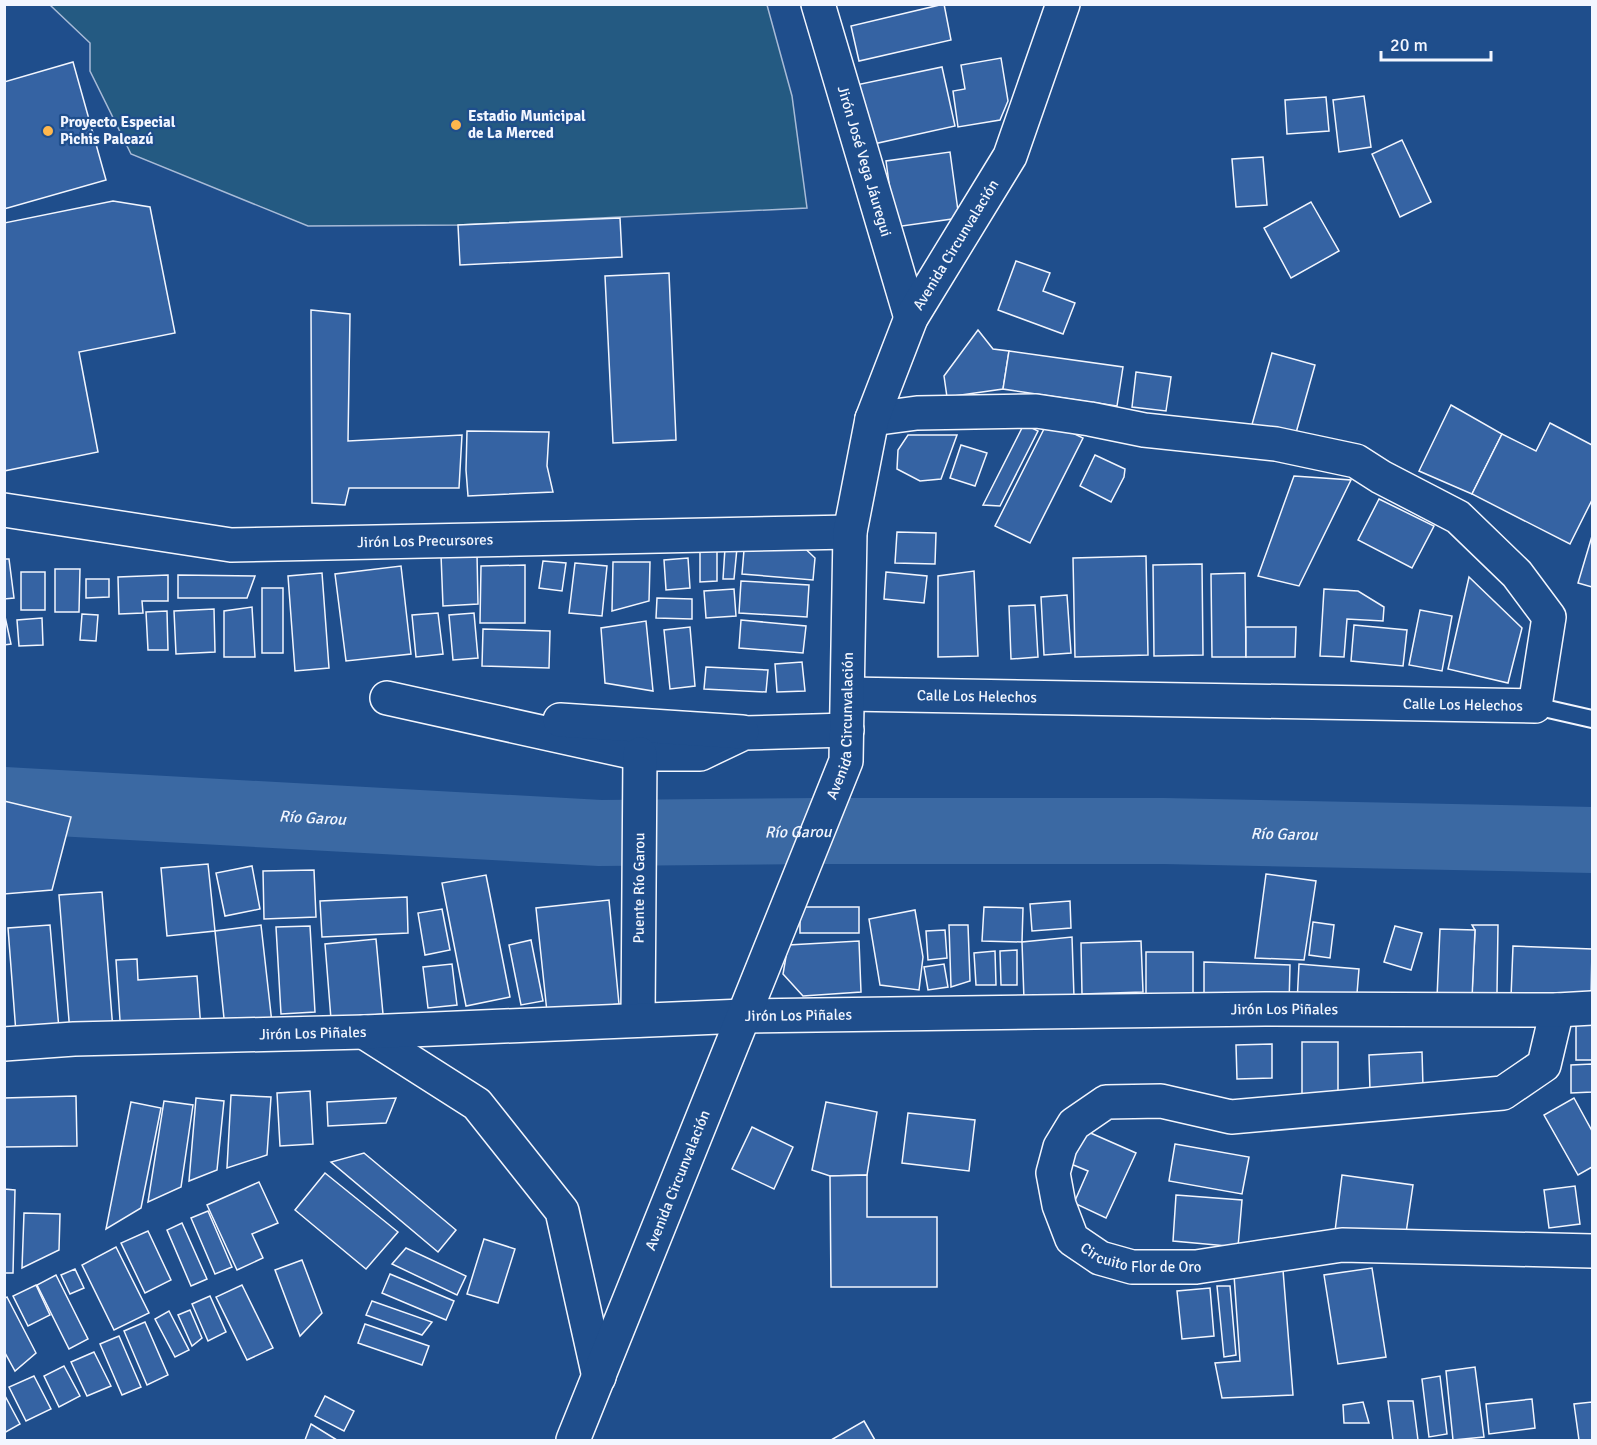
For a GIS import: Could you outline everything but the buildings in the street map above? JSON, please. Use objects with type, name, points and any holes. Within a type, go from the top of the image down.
[{"type":"street","name":"Jirón José Vega Jáuregui","points":[[818,4],[911,318]]},
{"type":"street","name":"Avenida Circunvalación","points":[[573,1440],[846,761],[850,532],[872,419],[911,318],[1010,156],[1063,4]]},
{"type":"street","name":"Calle Los Helechos","points":[[848,694],[1535,706],[1549,617],[1517,574],[1458,518],[1356,461],[1276,444],[1144,430],[1035,411],[917,413],[872,419]]},
{"type":"street","name":"Jirón Los Precursores","points":[[4,510],[231,545],[850,532]]},
{"type":"street","points":[[387,698],[640,754],[700,754],[744,733]]},
{"type":"street","points":[[447,712],[744,733],[847,730]]},
{"type":"street","name":"Puente Río Garou","points":[[638,1020],[640,754]]},
{"type":"street","name":"Jirón Los Piñales","points":[[4,1044],[74,1039],[364,1032],[743,1016],[1265,1009],[1557,1010],[1593,1008]]},
{"type":"street","name":"Circuito Flor de Oro","points":[[1557,1010],[1544,1065],[1503,1093],[1231,1118],[1161,1101],[1106,1102],[1074,1124],[1060,1147],[1053,1173],[1059,1205],[1072,1239],[1100,1258],[1132,1267],[1196,1267],[1342,1245],[1593,1251]]},
{"type":"street","points":[[364,1032],[477,1104],[562,1211],[599,1377]]},
{"type":"lane","points":[[1535,706],[1593,719]]},
{"type":"shaded area","name":"Estadio Municipal de La Merced","points":[[50,5],[767,5],[792,96],[807,208],[458,225],[308,226],[131,154],[90,71],[90,43]]},
{"type":"waterway","name":"Río Garou","points":[[4,800],[600,833],[1164,831],[1592,840]]},
{"type":"place","name":"Estadio Municipal de La Merced","points":[[456,125]]},
{"type":"place","name":"Proyecto Especial Pichis Palcazú","points":[[48,131]]}]
